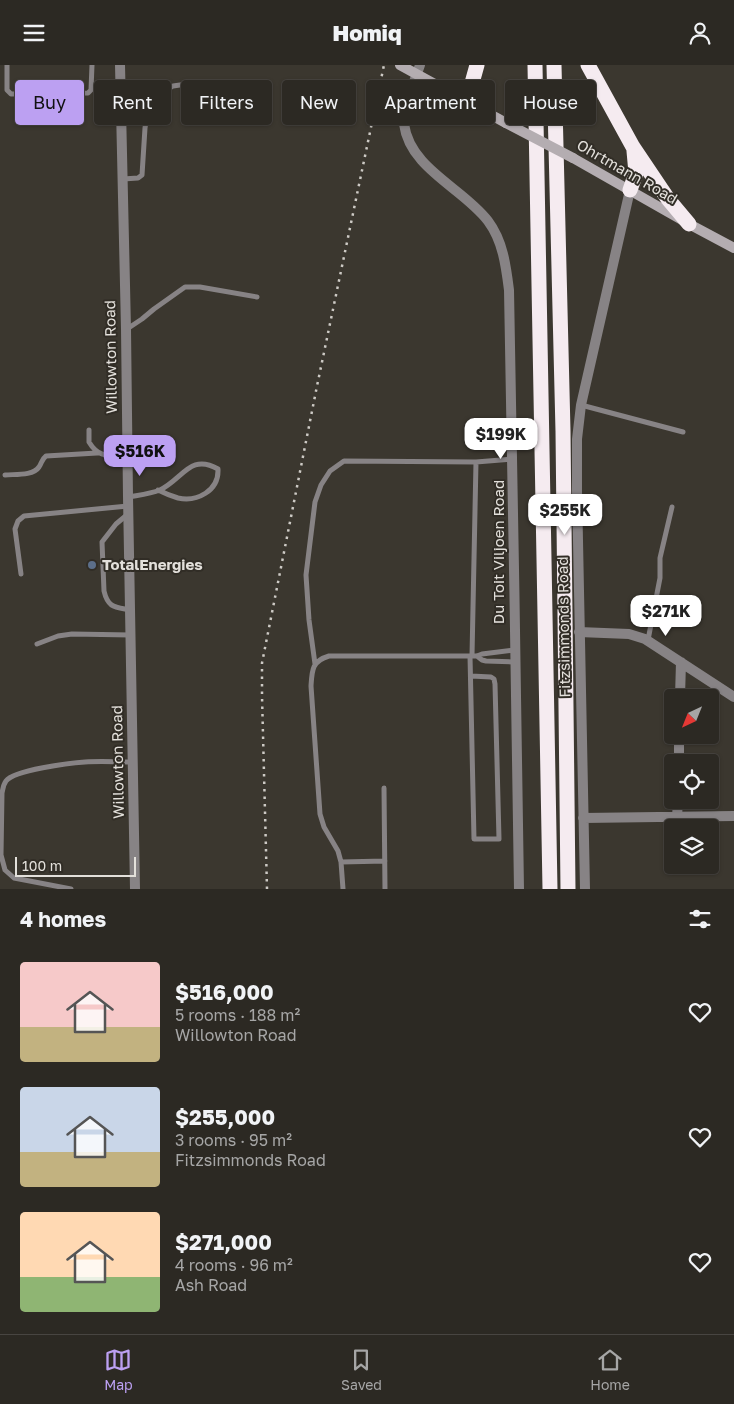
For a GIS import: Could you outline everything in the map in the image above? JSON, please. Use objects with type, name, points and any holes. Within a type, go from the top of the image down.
[{"type":"highway","points":[[473,80],[477,65]]},
{"type":"highway","points":[[535,65],[550,889]]},
{"type":"highway","points":[[554,65],[563,431],[568,889]]},
{"type":"highway","points":[[588,65],[633,147],[668,199],[689,224]]},
{"type":"highway","points":[[630,191],[636,173],[633,147]]},
{"type":"main road","name":"Ohrtmann Road","points":[[400,65],[418,70],[434,80]]},
{"type":"main road","name":"Ohrtmann Road","points":[[495,117],[734,248]]},
{"type":"street","name":"Willowton Road","points":[[120,65],[120,80]]},
{"type":"street","name":"Du Toit Viljoen Road","points":[[418,70],[405,111],[404,123],[407,137],[415,153],[428,168],[474,205],[489,222],[498,237],[506,262],[509,290],[514,459],[519,889]]},
{"type":"street","name":"Willowton Road","points":[[121,125],[135,889]]},
{"type":"street","name":"Fitzsimmonds Road","points":[[584,889],[577,439],[581,405],[630,191]]},
{"type":"street","points":[[579,632],[628,634],[648,641],[734,697]]},
{"type":"street","points":[[680,689],[681,662]]},
{"type":"street","points":[[677,809],[677,817]]},
{"type":"street","points":[[583,818],[734,816]]},
{"type":"lane","points":[[7,65],[7,90],[11,94],[88,93],[91,90],[92,65]]},
{"type":"lane","points":[[123,179],[138,178],[142,175],[145,125]]},
{"type":"lane","points":[[126,329],[185,287],[200,287],[257,297]]},
{"type":"lane","points":[[581,405],[683,432]]},
{"type":"lane","points":[[90,430],[89,443],[97,453]]},
{"type":"lane","points":[[5,475],[33,472],[39,467],[42,459],[46,456],[97,453],[102,455],[128,455]]},
{"type":"lane","points":[[343,889],[341,862],[338,851],[324,827],[318,804],[311,686],[315,664],[309,620],[306,575],[315,502],[321,485],[330,471],[344,461],[476,462],[514,459]]},
{"type":"lane","points":[[471,676],[491,677],[494,679],[495,684],[499,839],[474,839],[471,676],[473,656],[476,462]]},
{"type":"lane","points":[[21,575],[16,529],[18,521],[24,515],[128,506],[158,490],[190,467],[199,463],[208,464],[218,469],[216,483],[210,490],[197,497],[178,497],[158,490]]},
{"type":"lane","points":[[128,506],[102,542],[105,598],[112,606],[131,610]]},
{"type":"lane","points":[[648,641],[660,578],[660,557],[672,507]]},
{"type":"lane","points":[[37,644],[72,634],[131,635]]},
{"type":"lane","points":[[315,664],[322,658],[329,656],[473,656],[515,650]]},
{"type":"lane","points":[[473,656],[482,661],[515,662]]},
{"type":"lane","points":[[71,889],[14,878],[4,871],[1,855],[2,793],[6,781],[21,773],[60,765],[86,762],[133,762]]},
{"type":"lane","points":[[384,788],[385,889]]},
{"type":"lane","points":[[341,862],[385,861]]},
{"type":"railway","points":[[267,889],[262,663],[384,65]]},
{"type":"place","name":"TotalEnergies","points":[[92,565]]}]
